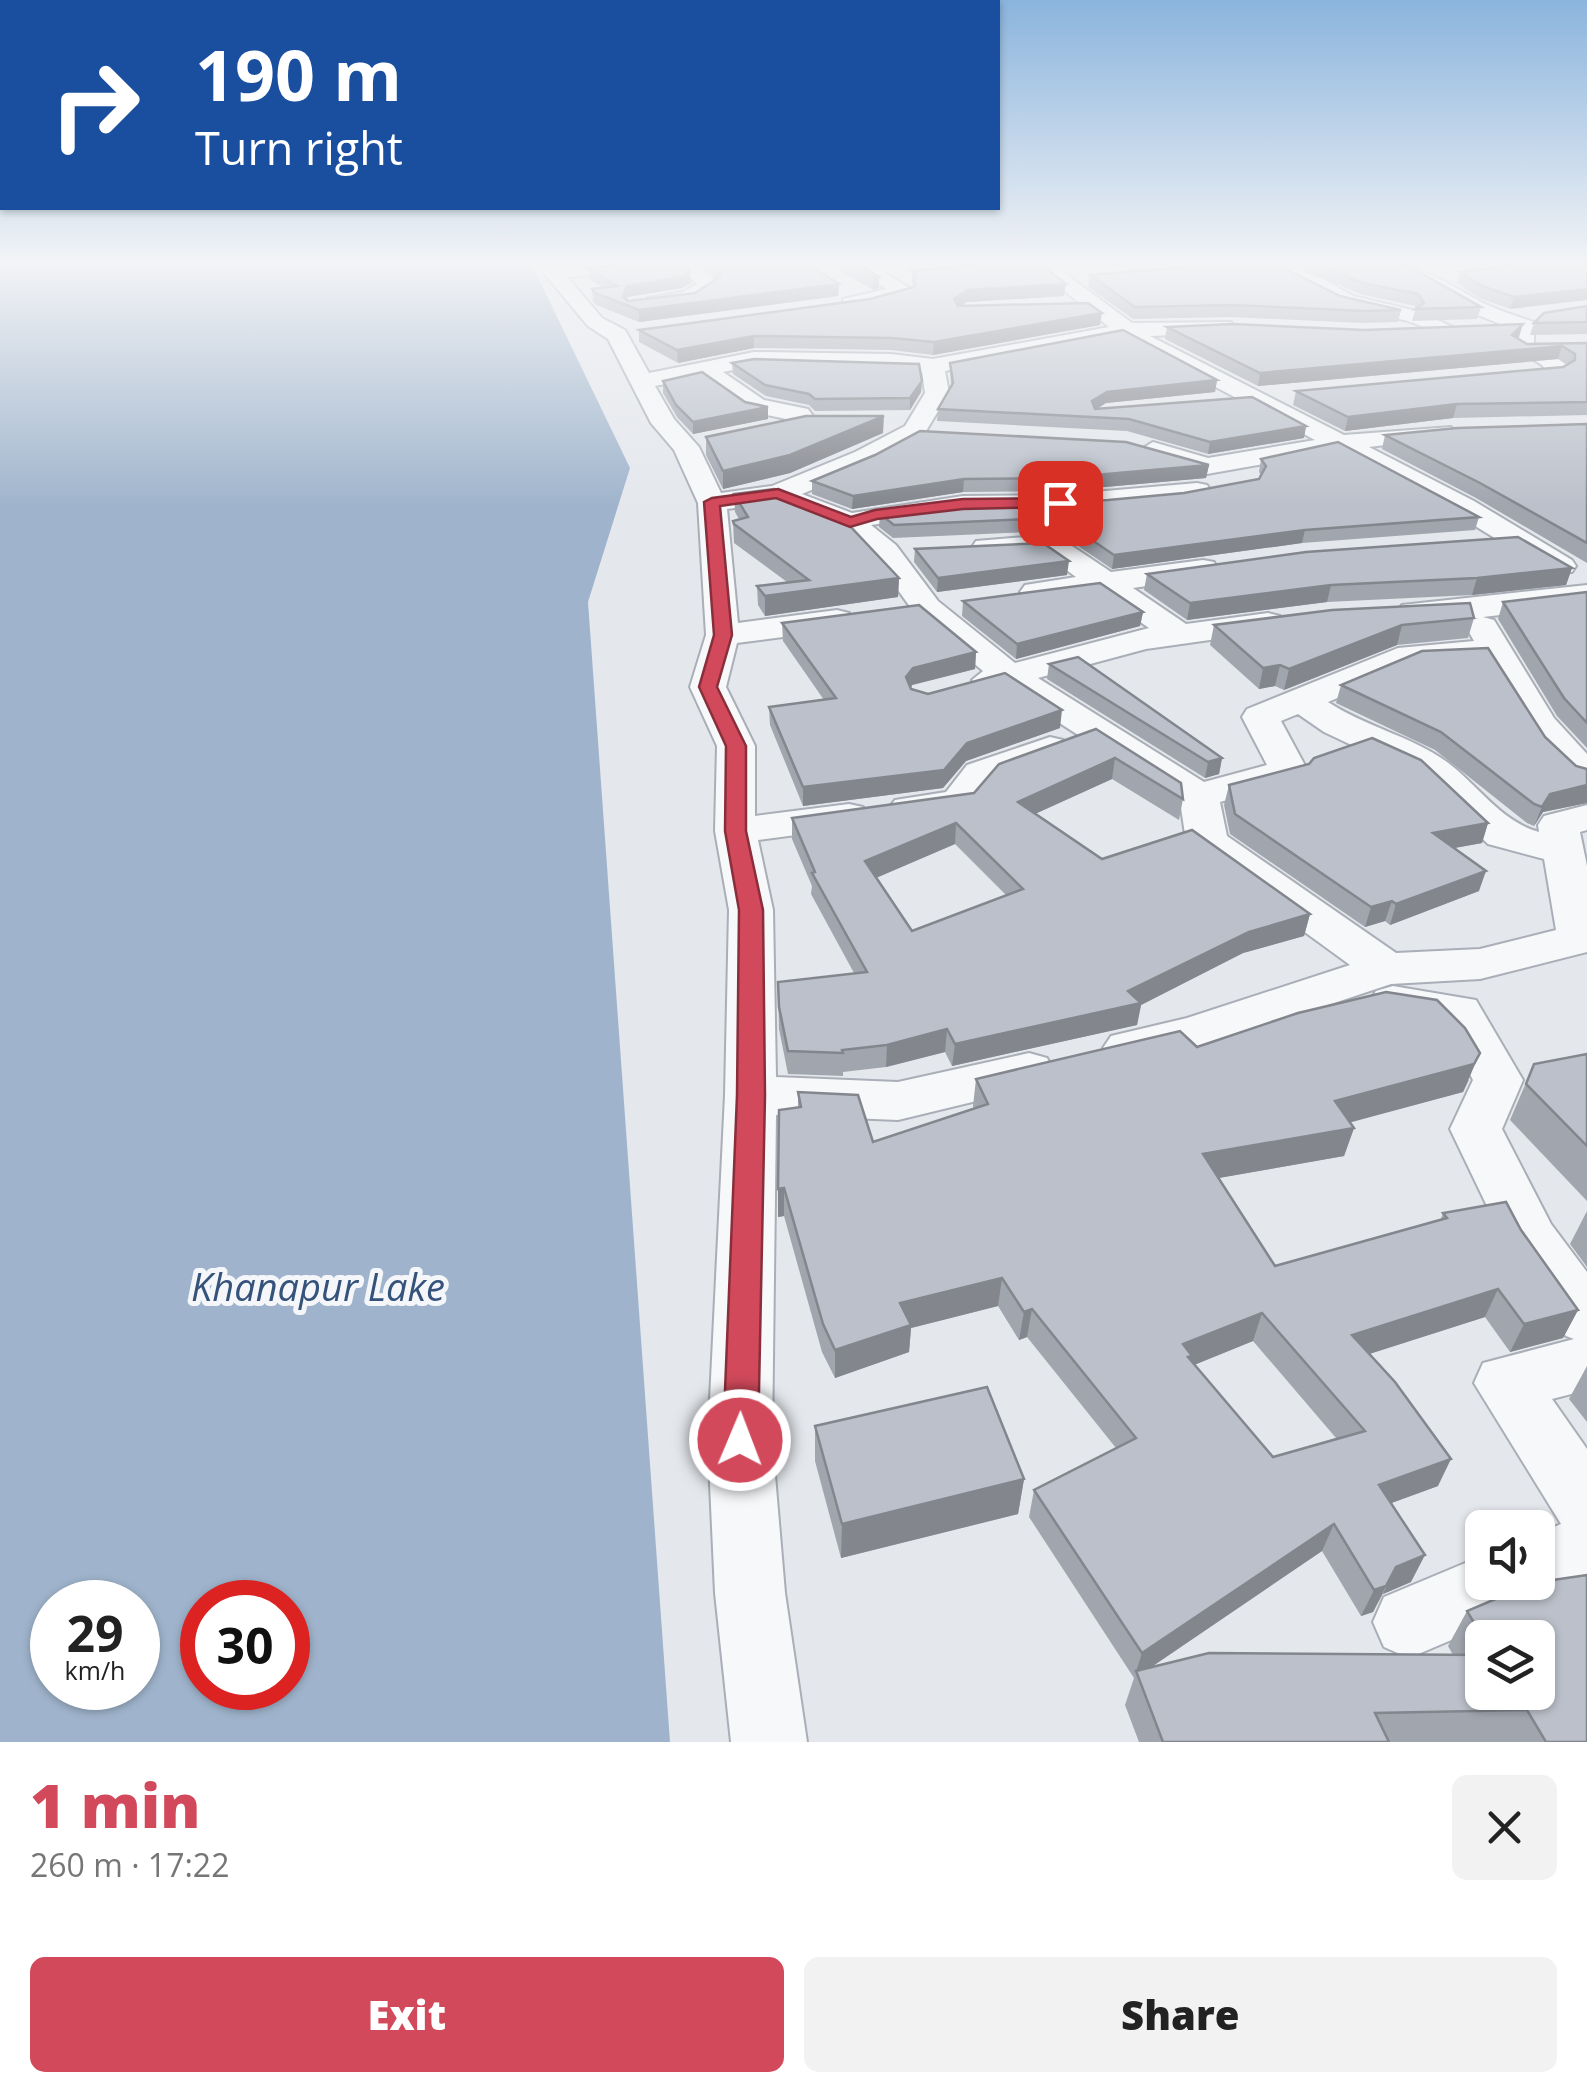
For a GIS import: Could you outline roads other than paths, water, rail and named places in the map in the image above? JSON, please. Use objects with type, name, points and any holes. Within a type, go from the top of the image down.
[{"type":"street","points":[[629,344],[640,382],[662,424],[695,445],[712,502],[723,635],[708,687],[736,746],[736,831],[751,910],[751,1095],[740,1440],[750,1593],[769,1742]]},
{"type":"street","points":[[640,382],[754,360],[891,361],[932,366],[1048,344]]},
{"type":"street","points":[[1151,344],[1464,507],[1587,580]]},
{"type":"street","points":[[1534,344],[1587,404]]},
{"type":"street","points":[[712,502],[778,494],[824,475],[916,426],[937,393],[932,366]]},
{"type":"street","points":[[704,369],[756,406],[799,414],[815,423]]},
{"type":"street","points":[[1522,372],[1558,370]]},
{"type":"street","points":[[1211,402],[1305,392]]},
{"type":"street","points":[[1127,443],[1208,466],[1338,443],[1462,430],[1424,412]]},
{"type":"street","points":[[881,422],[950,434]]},
{"type":"street","points":[[754,434],[815,423]]},
{"type":"street","points":[[815,423],[777,437],[788,451],[824,475]]},
{"type":"street","points":[[850,522],[875,514],[963,504],[1060,503],[1184,494],[1246,482],[1247,462]]},
{"type":"street","points":[[778,494],[850,522],[885,550],[928,608],[1010,676],[1199,796],[1289,771],[1260,717],[1410,654],[1495,650]]},
{"type":"street","points":[[1458,544],[1517,540]]},
{"type":"street","points":[[958,548],[1049,544],[1179,634]]},
{"type":"street","points":[[885,550],[921,549]]},
{"type":"street","points":[[999,597],[1224,566]]},
{"type":"street","points":[[1380,613],[1472,610],[1587,595]]},
{"type":"street","points":[[723,635],[963,602]]},
{"type":"street","points":[[1472,610],[1539,724],[1587,778]]},
{"type":"street","points":[[959,688],[1144,639],[1309,618]]},
{"type":"street","points":[[751,1095],[898,1101],[1193,1033],[1387,969],[1480,964],[1584,944],[1576,835],[1503,835],[1431,768],[1338,724],[1301,700]]},
{"type":"street","points":[[736,831],[958,802],[981,774],[1094,732]]},
{"type":"street","points":[[1199,796],[1207,841],[1387,969]]},
{"type":"street","points":[[1325,991],[1459,1012],[1498,1080],[1476,1129],[1531,1240],[1587,1318]]},
{"type":"street","points":[[1587,1363],[1505,1383],[1587,1505]]},
{"type":"street","points":[[1555,1561],[1587,1548]]},
{"type":"street","points":[[1409,1622],[1465,1598]]},
{"type":"water","name":"Khanapur Lake","points":[[0,344],[570,344],[630,468],[588,602],[670,1742],[0,1742]]}]
